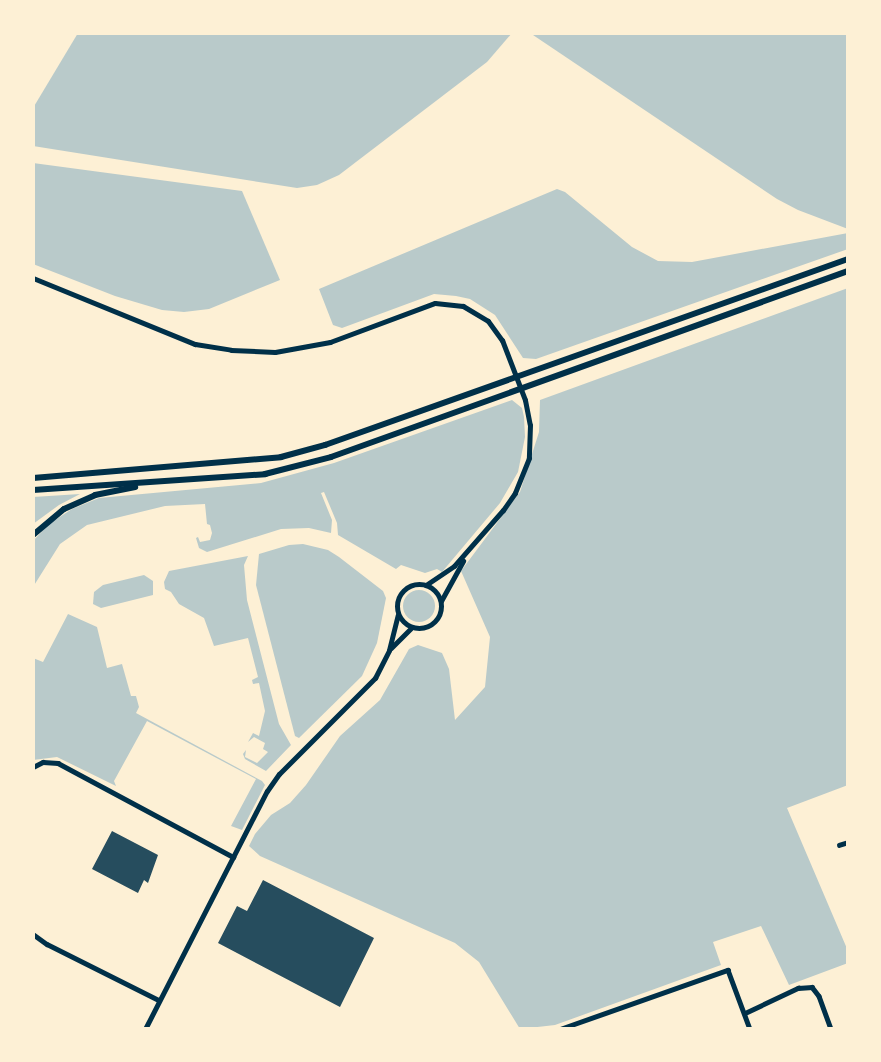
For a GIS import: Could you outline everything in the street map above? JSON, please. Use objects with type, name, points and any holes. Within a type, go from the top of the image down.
[{"type":"main road","points":[[33,478],[281,457],[326,445],[848,259]]},
{"type":"main road","points":[[33,491],[265,474],[331,457],[848,271]]},
{"type":"main road","points":[[33,535],[64,509],[95,495],[161,482]]},
{"type":"street","points":[[33,278],[195,344],[231,350],[275,352],[330,342],[421,306],[448,302],[476,311],[488,321],[502,340],[521,388],[530,425],[529,458],[515,493],[467,553],[443,576],[426,585],[412,585],[402,592],[397,603],[398,615],[389,650],[371,684],[273,781],[145,1029]]},
{"type":"street","points":[[398,615],[411,628],[422,629],[435,622],[441,601],[467,553]]},
{"type":"street","points":[[426,585],[441,601]]},
{"type":"street","points":[[389,650],[411,628]]},
{"type":"street","points":[[33,767],[43,762],[58,763],[234,857]]},
{"type":"street","points":[[839,845],[848,842]]},
{"type":"street","points":[[33,933],[47,944],[159,1000]]},
{"type":"street","points":[[560,1029],[728,970],[750,1029]]},
{"type":"street","points":[[744,1013],[798,988],[812,987],[819,996],[831,1029]]},
{"type":"shaded area","points":[[78,33],[512,33],[487,62],[339,175],[317,185],[297,188],[33,146],[33,108]]},
{"type":"shaded area","points":[[530,33],[848,33],[848,229],[777,199]]},
{"type":"shaded area","points":[[33,163],[242,191],[280,280],[209,309],[184,312],[162,310],[115,296],[33,264]]},
{"type":"shaded area","points":[[557,189],[565,192],[632,247],[658,261],[692,262],[848,233],[848,249],[536,359],[523,358],[495,315],[470,299],[456,296],[434,294],[342,328],[333,325],[319,289]]},
{"type":"shaded area","points":[[848,288],[848,785],[787,808],[848,951],[848,963],[789,985],[761,926],[713,942],[721,965],[555,1025],[520,1029],[479,962],[455,943],[260,856],[249,846],[271,815],[290,803],[306,785],[340,736],[380,700],[409,649],[418,645],[442,653],[449,669],[455,720],[485,687],[490,637],[461,571],[520,492],[539,432],[540,400]]},
{"type":"shaded area","points":[[512,400],[522,408],[524,417],[525,437],[518,472],[500,503],[442,572],[437,569],[425,573],[401,565],[396,569],[338,535],[337,523],[324,492],[321,493],[332,520],[331,533],[309,528],[281,529],[207,552],[199,548],[196,538],[198,537],[200,542],[210,540],[212,533],[210,525],[207,524],[205,504],[165,506],[87,525],[60,544],[33,587],[33,541],[49,524],[72,509],[99,498],[261,483],[334,463]]},
{"type":"shaded area","points":[[80,494],[59,505],[33,524],[33,497]]},
{"type":"shaded area","points":[[303,544],[328,550],[339,557],[383,591],[386,598],[377,643],[362,676],[299,738],[295,736],[256,585],[259,554],[289,545]]},
{"type":"shaded area","points":[[248,556],[244,565],[247,600],[279,724],[291,745],[266,771],[245,759],[243,754],[246,750],[245,757],[257,763],[268,752],[263,749],[265,743],[254,737],[248,742],[253,733],[259,736],[265,711],[259,683],[253,684],[252,680],[258,677],[248,638],[214,646],[204,618],[179,604],[171,592],[165,589],[164,582],[169,571]]},
{"type":"shaded area","points":[[144,575],[153,581],[153,595],[101,608],[93,604],[94,592],[103,585]]},
{"type":"shaded area","points":[[419,590],[430,595],[435,606],[430,617],[419,622],[408,617],[403,606],[408,595]]},
{"type":"shaded area","points":[[68,614],[97,627],[107,668],[122,664],[131,696],[136,696],[139,707],[136,713],[262,781],[265,785],[242,830],[231,826],[256,779],[147,721],[114,781],[116,786],[57,757],[33,760],[33,658],[43,662]]},
{"type":"building","points":[[112,831],[158,855],[148,883],[144,880],[138,893],[92,869]]},
{"type":"building","points":[[263,880],[374,938],[340,1007],[218,943],[237,906],[247,911]]}]
